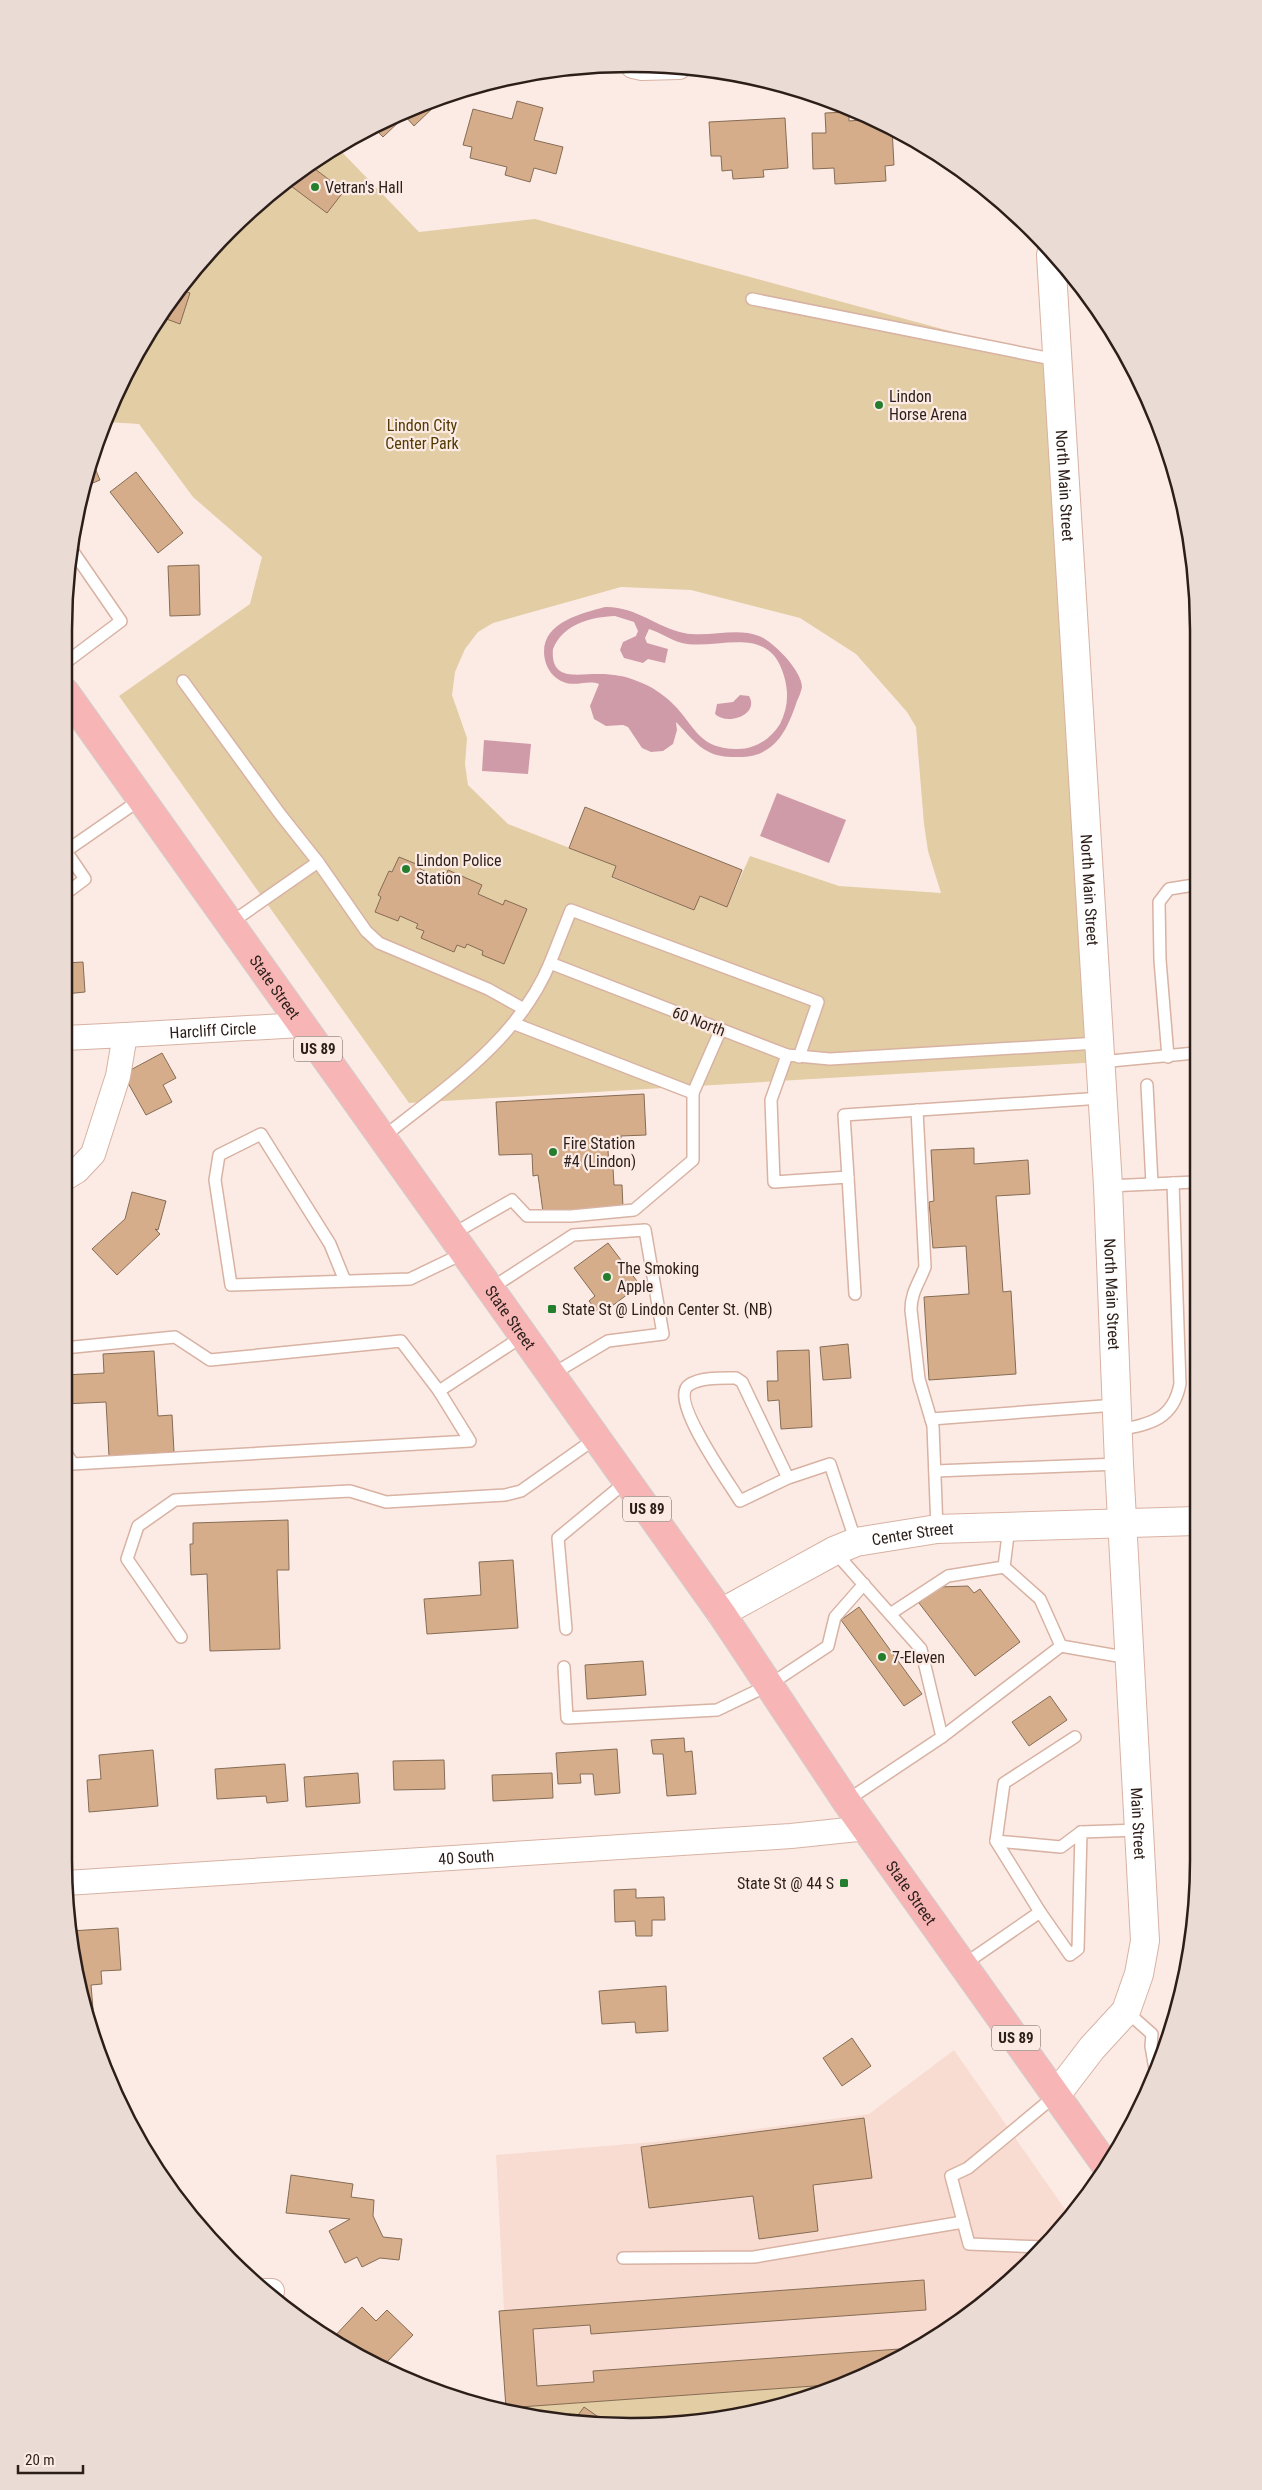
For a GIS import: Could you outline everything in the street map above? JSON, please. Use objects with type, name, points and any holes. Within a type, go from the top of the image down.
[{"type":"main road","name":"State Street","points":[[72,703],[596,1438]]},
{"type":"main road","name":"US 89","points":[[596,1438],[721,1613]]},
{"type":"main road","name":"State Street","points":[[721,1613],[846,1800],[1101,2159]]},
{"type":"street","name":"North Main Street","points":[[1051,264],[1108,1186],[1122,1524]]},
{"type":"street","name":"Harcliff Circle","points":[[72,1038],[300,1025]]},
{"type":"street","points":[[72,1175],[77,1172],[93,1154],[118,1076],[125,1035]]},
{"type":"street","name":"Center Street","points":[[721,1613],[845,1546],[937,1529],[1190,1521]]},
{"type":"street","name":"Main Street","points":[[1056,2096],[1092,2048],[1126,2011],[1139,1974],[1145,1941],[1122,1524]]},
{"type":"street","name":"40 South","points":[[73,1883],[791,1836],[867,1828]]},
{"type":"lane","points":[[752,299],[1057,360]]},
{"type":"lane","points":[[72,658],[121,621],[77,557]]},
{"type":"lane","points":[[183,681],[280,814],[318,862],[366,931],[379,943],[488,989],[524,1009]]},
{"type":"lane","points":[[72,847],[140,799]]},
{"type":"lane","points":[[72,860],[85,880],[72,889]]},
{"type":"lane","points":[[229,924],[318,862]]},
{"type":"lane","points":[[1168,1057],[1160,960],[1159,902],[1169,890],[1190,886]]},
{"type":"lane","points":[[382,1138],[497,1044],[515,1024],[540,988],[571,910],[818,1002],[771,1100],[774,1182],[848,1177]]},
{"type":"lane","name":"60 North","points":[[550,963],[793,1056],[830,1059],[1099,1053],[1168,1057],[1190,1055]]},
{"type":"lane","points":[[515,1024],[693,1092]]},
{"type":"lane","points":[[345,1281],[330,1244],[261,1134],[219,1155],[215,1180],[231,1285],[410,1279],[512,1200],[527,1216],[571,1216],[634,1210],[693,1160],[693,1092],[721,1029]]},
{"type":"lane","points":[[1147,1084],[1152,1184]]},
{"type":"lane","points":[[854,1294],[844,1115],[1102,1098]]},
{"type":"lane","points":[[917,1110],[925,1267],[921,1277],[914,1286],[910,1298],[920,1379],[931,1419],[937,1529]]},
{"type":"lane","points":[[1108,1186],[1190,1182]]},
{"type":"lane","points":[[931,1419],[1117,1418],[1146,1425],[1165,1415],[1174,1406],[1178,1398],[1180,1384],[1173,1183]]},
{"type":"lane","points":[[490,1289],[573,1235],[645,1230],[663,1334],[608,1341],[551,1375]]},
{"type":"lane","points":[[439,1391],[523,1336]]},
{"type":"lane","points":[[72,1347],[175,1337],[210,1360],[401,1341],[439,1391],[470,1441],[73,1464],[72,1462]]},
{"type":"lane","points":[[788,1478],[742,1382],[736,1378],[720,1378],[689,1385],[685,1391],[687,1410],[740,1501],[788,1478],[830,1464],[845,1546],[864,1584],[921,1649],[942,1737]]},
{"type":"lane","points":[[181,1637],[127,1559],[138,1526],[175,1500],[350,1491],[386,1502],[505,1495],[521,1491],[596,1438]]},
{"type":"lane","points":[[935,1470],[1119,1464]]},
{"type":"lane","points":[[566,1628],[558,1538],[627,1481]]},
{"type":"lane","points":[[1004,1567],[1009,1527]]},
{"type":"lane","points":[[1004,1567],[1040,1599],[1061,1646]]},
{"type":"lane","points":[[890,1614],[948,1576],[1004,1567]]},
{"type":"lane","points":[[564,1667],[567,1718],[717,1710],[769,1685],[828,1646],[835,1617],[864,1584]]},
{"type":"lane","points":[[846,1800],[942,1737],[1061,1646],[1129,1658]]},
{"type":"lane","points":[[1075,1737],[1004,1783],[996,1841],[1040,1912],[1070,1955],[1078,1949],[1081,1832]]},
{"type":"lane","points":[[996,1841],[1061,1847],[1081,1832],[1139,1830]]},
{"type":"lane","points":[[963,1965],[1040,1912]]},
{"type":"lane","points":[[1126,2011],[1152,2034],[1151,2046],[1153,2057]]},
{"type":"lane","points":[[1033,2247],[969,2244],[951,2176],[968,2168],[1056,2096]]},
{"type":"lane","points":[[623,2258],[754,2257],[963,2222]]},
{"type":"shaded area","points":[[605,607],[636,613],[684,633],[741,632],[750,633],[765,639],[786,657],[801,680],[801,693],[784,732],[771,747],[762,752],[751,756],[728,757],[716,755],[704,749],[676,722],[677,730],[673,744],[663,751],[651,752],[642,748],[628,727],[623,725],[606,726],[594,719],[590,706],[599,684],[590,682],[571,684],[558,679],[547,667],[544,648],[547,638],[562,623],[572,617]],"holes":[[[615,616],[634,622],[638,631],[636,636],[623,642],[620,650],[624,658],[643,663],[648,659],[665,663],[668,649],[647,643],[645,638],[649,629],[687,644],[744,642],[768,650],[777,660],[787,688],[785,712],[780,724],[767,739],[749,748],[724,748],[707,742],[695,731],[669,700],[643,683],[614,675],[568,674],[561,672],[556,667],[553,660],[553,649],[558,640],[571,628],[587,620]]]},
{"type":"shaded area","points":[[740,695],[749,696],[751,703],[750,709],[741,717],[727,719],[715,714],[717,704],[733,702]]},
{"type":"shaded area","points":[[484,740],[531,744],[528,774],[482,771]]},
{"type":"shaded area","points":[[777,793],[846,820],[829,863],[760,836]]},
{"type":"shaded area","points":[[954,2050],[1065,2210],[1026,2254],[971,2302],[910,2343],[878,2360],[817,2386],[516,2406],[509,2404],[496,2155],[665,2141],[869,2114]]},
{"type":"green space","name":"Lindon City Center Park","points":[[343,153],[419,232],[535,219],[1057,360],[1100,1062],[409,1103],[119,696],[250,604],[262,557],[193,497],[139,424],[113,422],[147,352],[188,291],[236,236],[263,211],[291,188]],"holes":[[[621,587],[691,590],[800,618],[856,654],[907,712],[916,727],[928,851],[941,893],[839,886],[750,856],[727,907],[700,896],[694,910],[612,878],[616,866],[508,824],[468,785],[465,764],[467,738],[452,695],[455,672],[465,649],[478,632],[493,623]]]},
{"type":"green space","points":[[817,2386],[740,2407],[668,2416],[631,2418],[594,2416],[558,2413],[516,2406]]},
{"type":"building","points":[[517,101],[543,108],[534,140],[563,147],[556,174],[534,168],[530,182],[505,175],[507,167],[470,158],[472,147],[463,145],[473,109],[512,119]]},
{"type":"building","points":[[431,110],[414,126],[408,119]]},
{"type":"building","points":[[838,112],[849,117],[849,121],[857,120],[893,138],[894,165],[885,166],[886,181],[835,184],[834,168],[813,169],[812,133],[826,133],[825,113]]},
{"type":"building","points":[[785,118],[788,168],[763,170],[764,177],[733,179],[732,170],[722,171],[721,156],[711,156],[709,122]]},
{"type":"building","points":[[396,125],[383,137],[379,133]]},
{"type":"building","name":"Vetran's Hall","points":[[316,170],[344,191],[327,213],[292,187]]},
{"type":"building","points":[[187,292],[190,293],[180,324],[168,320]]},
{"type":"building","points":[[96,471],[100,480],[93,483]]},
{"type":"building","points":[[136,472],[183,533],[158,553],[110,492]]},
{"type":"building","points":[[199,565],[200,615],[170,616],[168,566]]},
{"type":"building","points":[[585,807],[742,870],[727,907],[700,896],[694,910],[612,877],[616,866],[569,848]]},
{"type":"building","points":[[399,857],[421,866],[420,869],[444,880],[448,870],[482,885],[478,894],[503,905],[505,900],[527,909],[504,964],[482,955],[483,951],[467,944],[465,948],[457,945],[454,952],[421,938],[424,931],[416,928],[418,924],[400,916],[398,921],[375,912],[381,897],[378,895],[389,871],[392,872]]},
{"type":"building","points":[[83,962],[85,992],[72,993],[72,963]]},
{"type":"building","points":[[162,1053],[176,1078],[163,1085],[172,1102],[146,1115],[123,1074]]},
{"type":"building","name":"Fire Station #4 (Lindon)","points":[[644,1094],[646,1135],[621,1136],[621,1149],[608,1150],[609,1168],[613,1168],[614,1185],[622,1185],[623,1208],[543,1212],[538,1175],[533,1176],[532,1154],[499,1155],[496,1102]]},
{"type":"building","points":[[974,1148],[974,1164],[1028,1160],[1030,1194],[996,1196],[1003,1292],[1011,1291],[1016,1374],[929,1380],[924,1297],[969,1294],[966,1246],[933,1248],[929,1202],[934,1201],[931,1150]]},
{"type":"building","points":[[132,1192],[166,1201],[158,1230],[155,1229],[160,1234],[117,1275],[92,1249],[125,1219]]},
{"type":"building","name":"The Smoking Apple","points":[[608,1243],[640,1285],[600,1315],[589,1301],[595,1296],[574,1268]]},
{"type":"building","points":[[848,1344],[851,1378],[823,1380],[820,1347]]},
{"type":"building","points":[[809,1350],[812,1427],[781,1429],[779,1400],[768,1401],[767,1381],[778,1381],[777,1351]]},
{"type":"building","points":[[154,1351],[158,1416],[172,1415],[174,1452],[109,1456],[106,1402],[72,1404],[72,1375],[104,1373],[103,1354]]},
{"type":"building","points":[[288,1520],[289,1570],[277,1570],[280,1649],[210,1651],[207,1574],[191,1575],[190,1544],[193,1544],[193,1523]]},
{"type":"building","points":[[513,1560],[518,1628],[427,1634],[424,1599],[481,1595],[479,1562]]},
{"type":"building","points":[[968,1586],[974,1593],[980,1589],[1020,1642],[975,1676],[919,1603],[939,1587]]},
{"type":"building","name":"7-Eleven","points":[[859,1607],[922,1694],[904,1706],[841,1620]]},
{"type":"building","points":[[643,1661],[646,1695],[587,1699],[585,1665]]},
{"type":"building","points":[[1050,1696],[1067,1720],[1029,1746],[1012,1722]]},
{"type":"building","points":[[684,1738],[685,1752],[692,1751],[696,1794],[667,1796],[663,1754],[653,1754],[651,1740]]},
{"type":"building","points":[[617,1749],[620,1793],[595,1795],[593,1774],[580,1774],[581,1783],[558,1784],[556,1753]]},
{"type":"building","points":[[153,1750],[158,1806],[89,1812],[87,1780],[101,1779],[99,1755]]},
{"type":"building","points":[[444,1760],[445,1789],[394,1790],[393,1761]]},
{"type":"building","points":[[285,1764],[288,1801],[267,1803],[266,1796],[217,1799],[215,1769]]},
{"type":"building","points":[[358,1773],[360,1803],[306,1807],[304,1777]]},
{"type":"building","points":[[552,1773],[553,1798],[493,1801],[492,1775]]},
{"type":"building","points":[[636,1889],[636,1898],[664,1897],[665,1920],[652,1920],[652,1936],[636,1936],[635,1921],[615,1922],[614,1890]]},
{"type":"building","points":[[118,1928],[121,1970],[101,1971],[102,1984],[91,1985],[93,2007],[83,1968],[77,1931]]},
{"type":"building","points":[[666,1986],[668,2031],[636,2033],[635,2022],[602,2024],[599,1991]]},
{"type":"building","points":[[852,2038],[871,2066],[842,2086],[823,2058]]},
{"type":"building","points":[[864,2118],[872,2178],[813,2185],[818,2231],[759,2239],[753,2196],[649,2208],[641,2147]]},
{"type":"building","points":[[291,2175],[353,2184],[351,2197],[374,2200],[373,2216],[383,2237],[402,2239],[399,2260],[380,2258],[362,2267],[357,2257],[345,2263],[329,2231],[350,2219],[286,2213]]},
{"type":"building","points":[[924,2280],[926,2310],[591,2334],[590,2325],[533,2329],[537,2386],[594,2382],[593,2371],[899,2349],[845,2375],[817,2386],[522,2407],[506,2403],[499,2311]]},
{"type":"building","points":[[362,2307],[376,2321],[387,2310],[413,2335],[387,2362],[337,2333]]},
{"type":"building","points":[[584,2407],[597,2416],[594,2416],[578,2415]]},
{"type":"place","name":"Vetran's Hall","points":[[315,187]]},
{"type":"place","name":"Lindon Horse Arena","points":[[879,405]]},
{"type":"place","name":"Lindon Police Station","points":[[406,869]]},
{"type":"place","name":"Fire Station #4 (Lindon)","points":[[553,1152]]},
{"type":"place","name":"The Smoking Apple","points":[[607,1277]]},
{"type":"place","name":"State St @ Lindon Center St. (NB)","points":[[552,1309]]},
{"type":"place","name":"7-Eleven","points":[[882,1657]]},
{"type":"place","name":"State St @ 44 S","points":[[844,1883]]}]
